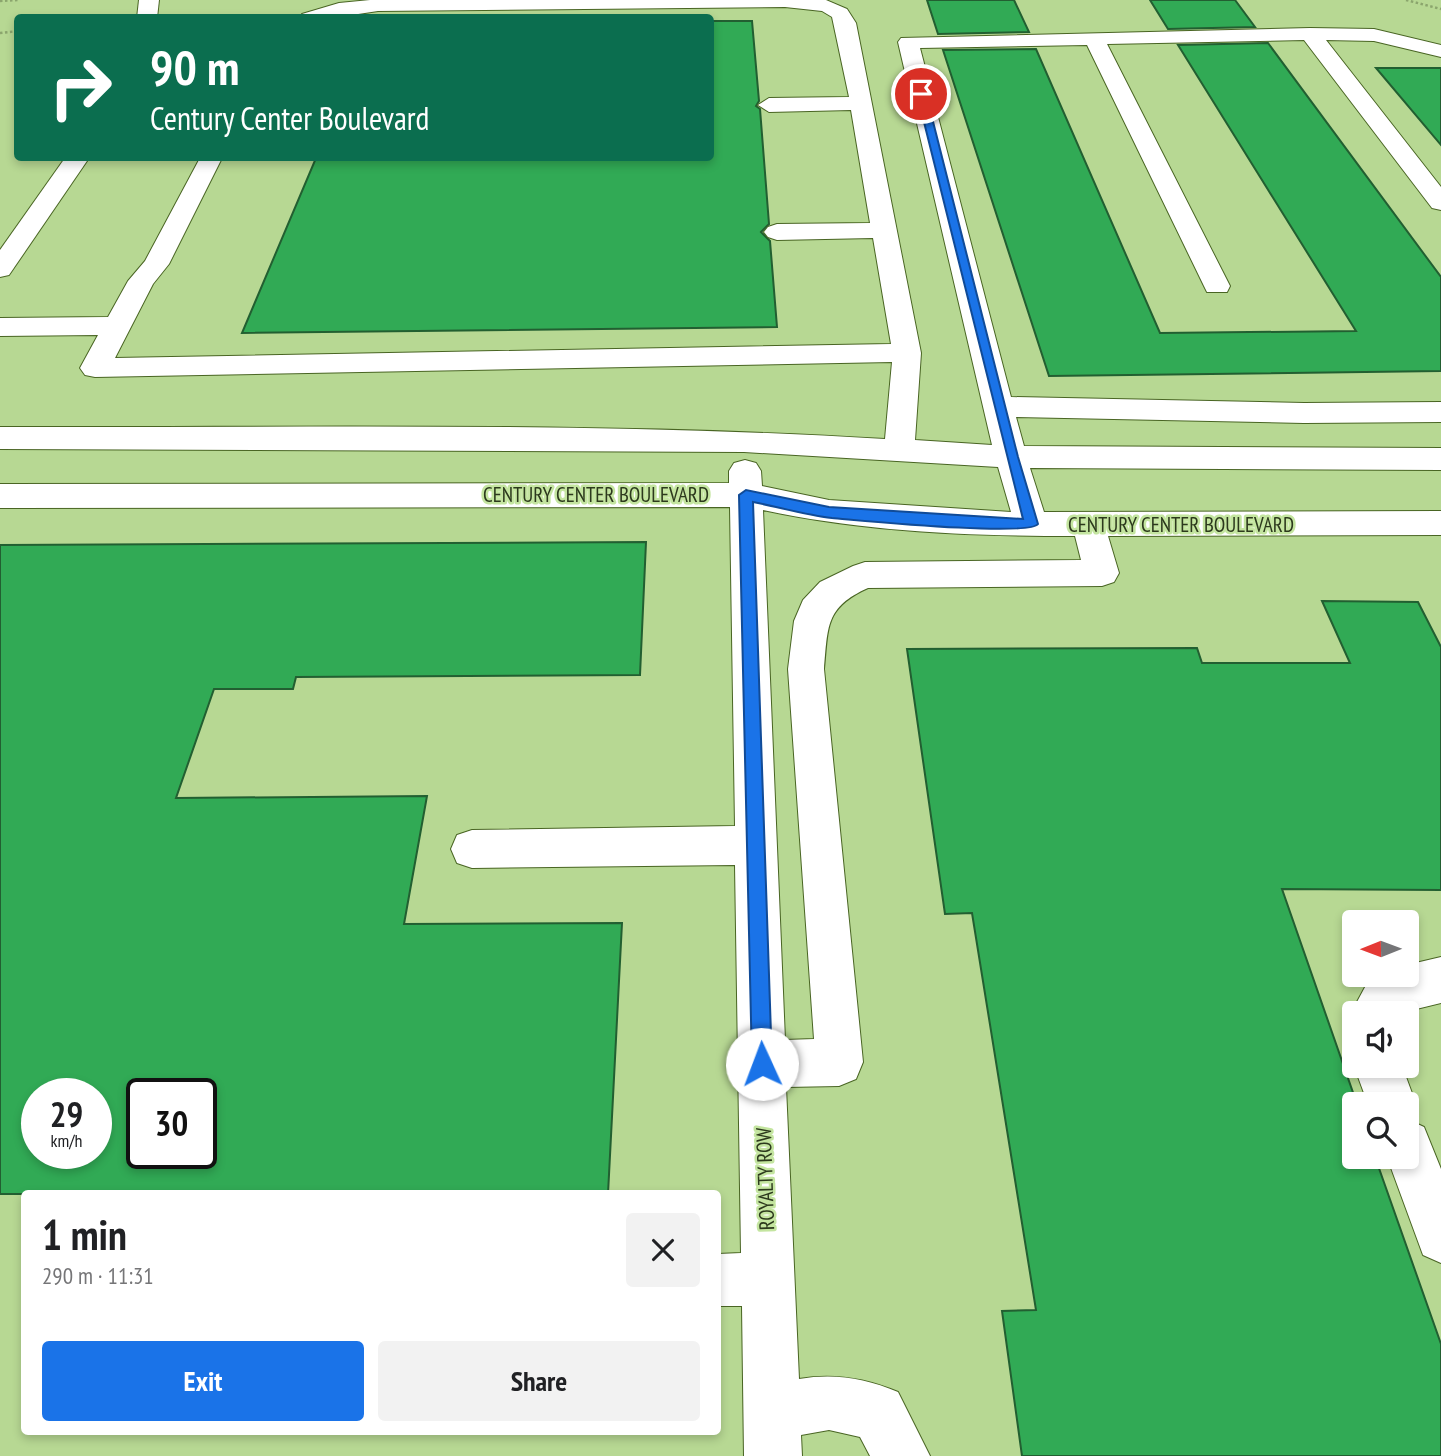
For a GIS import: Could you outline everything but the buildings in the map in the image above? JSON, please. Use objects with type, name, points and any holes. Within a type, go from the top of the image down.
[{"type":"street","points":[[323,14],[340,9],[378,5],[812,3],[840,13],[846,23],[907,353],[899,452]]},
{"type":"street","points":[[1310,34],[1441,203]]},
{"type":"street","points":[[1031,524],[1011,457],[908,42],[1374,35],[1441,51]]},
{"type":"street","points":[[1094,38],[1217,286]]},
{"type":"street","points":[[768,105],[861,103]]},
{"type":"street","points":[[0,269],[75,161]]},
{"type":"street","points":[[209,161],[156,264],[141,281],[95,368],[907,353]]},
{"type":"street","points":[[777,232],[885,230]]},
{"type":"street","points":[[0,327],[117,326]]},
{"type":"street","points":[[999,407],[1304,414],[1441,412]]},
{"type":"street","points":[[0,438],[744,440],[899,452],[1011,457],[1441,459]]},
{"type":"street","name":"ROYALTY ROW","points":[[744,440],[772,1434]]},
{"type":"street","name":"CENTURY CENTER BOULEVARD","points":[[0,496],[746,495],[829,512],[988,524],[1441,523]]},
{"type":"street","points":[[762,1064],[839,1062],[806,669],[812,613],[836,586],[865,575],[1102,573],[1088,524]]},
{"type":"street","points":[[753,739],[811,740]]},
{"type":"street","points":[[472,849],[756,845]]},
{"type":"street","points":[[1381,1001],[1387,992],[1441,980]]},
{"type":"street","points":[[1416,1169],[1441,1237]]},
{"type":"street","points":[[721,1280],[768,1278]]},
{"type":"street","points":[[772,1434],[829,1402],[878,1412],[901,1456]]},
{"type":"path","points":[[0,1],[20,0]]},
{"type":"path","points":[[1406,0],[1441,9]]},
{"type":"route","points":[[762,1064],[746,495],[829,512],[988,524],[1031,524],[1011,457],[921,94]]}]
